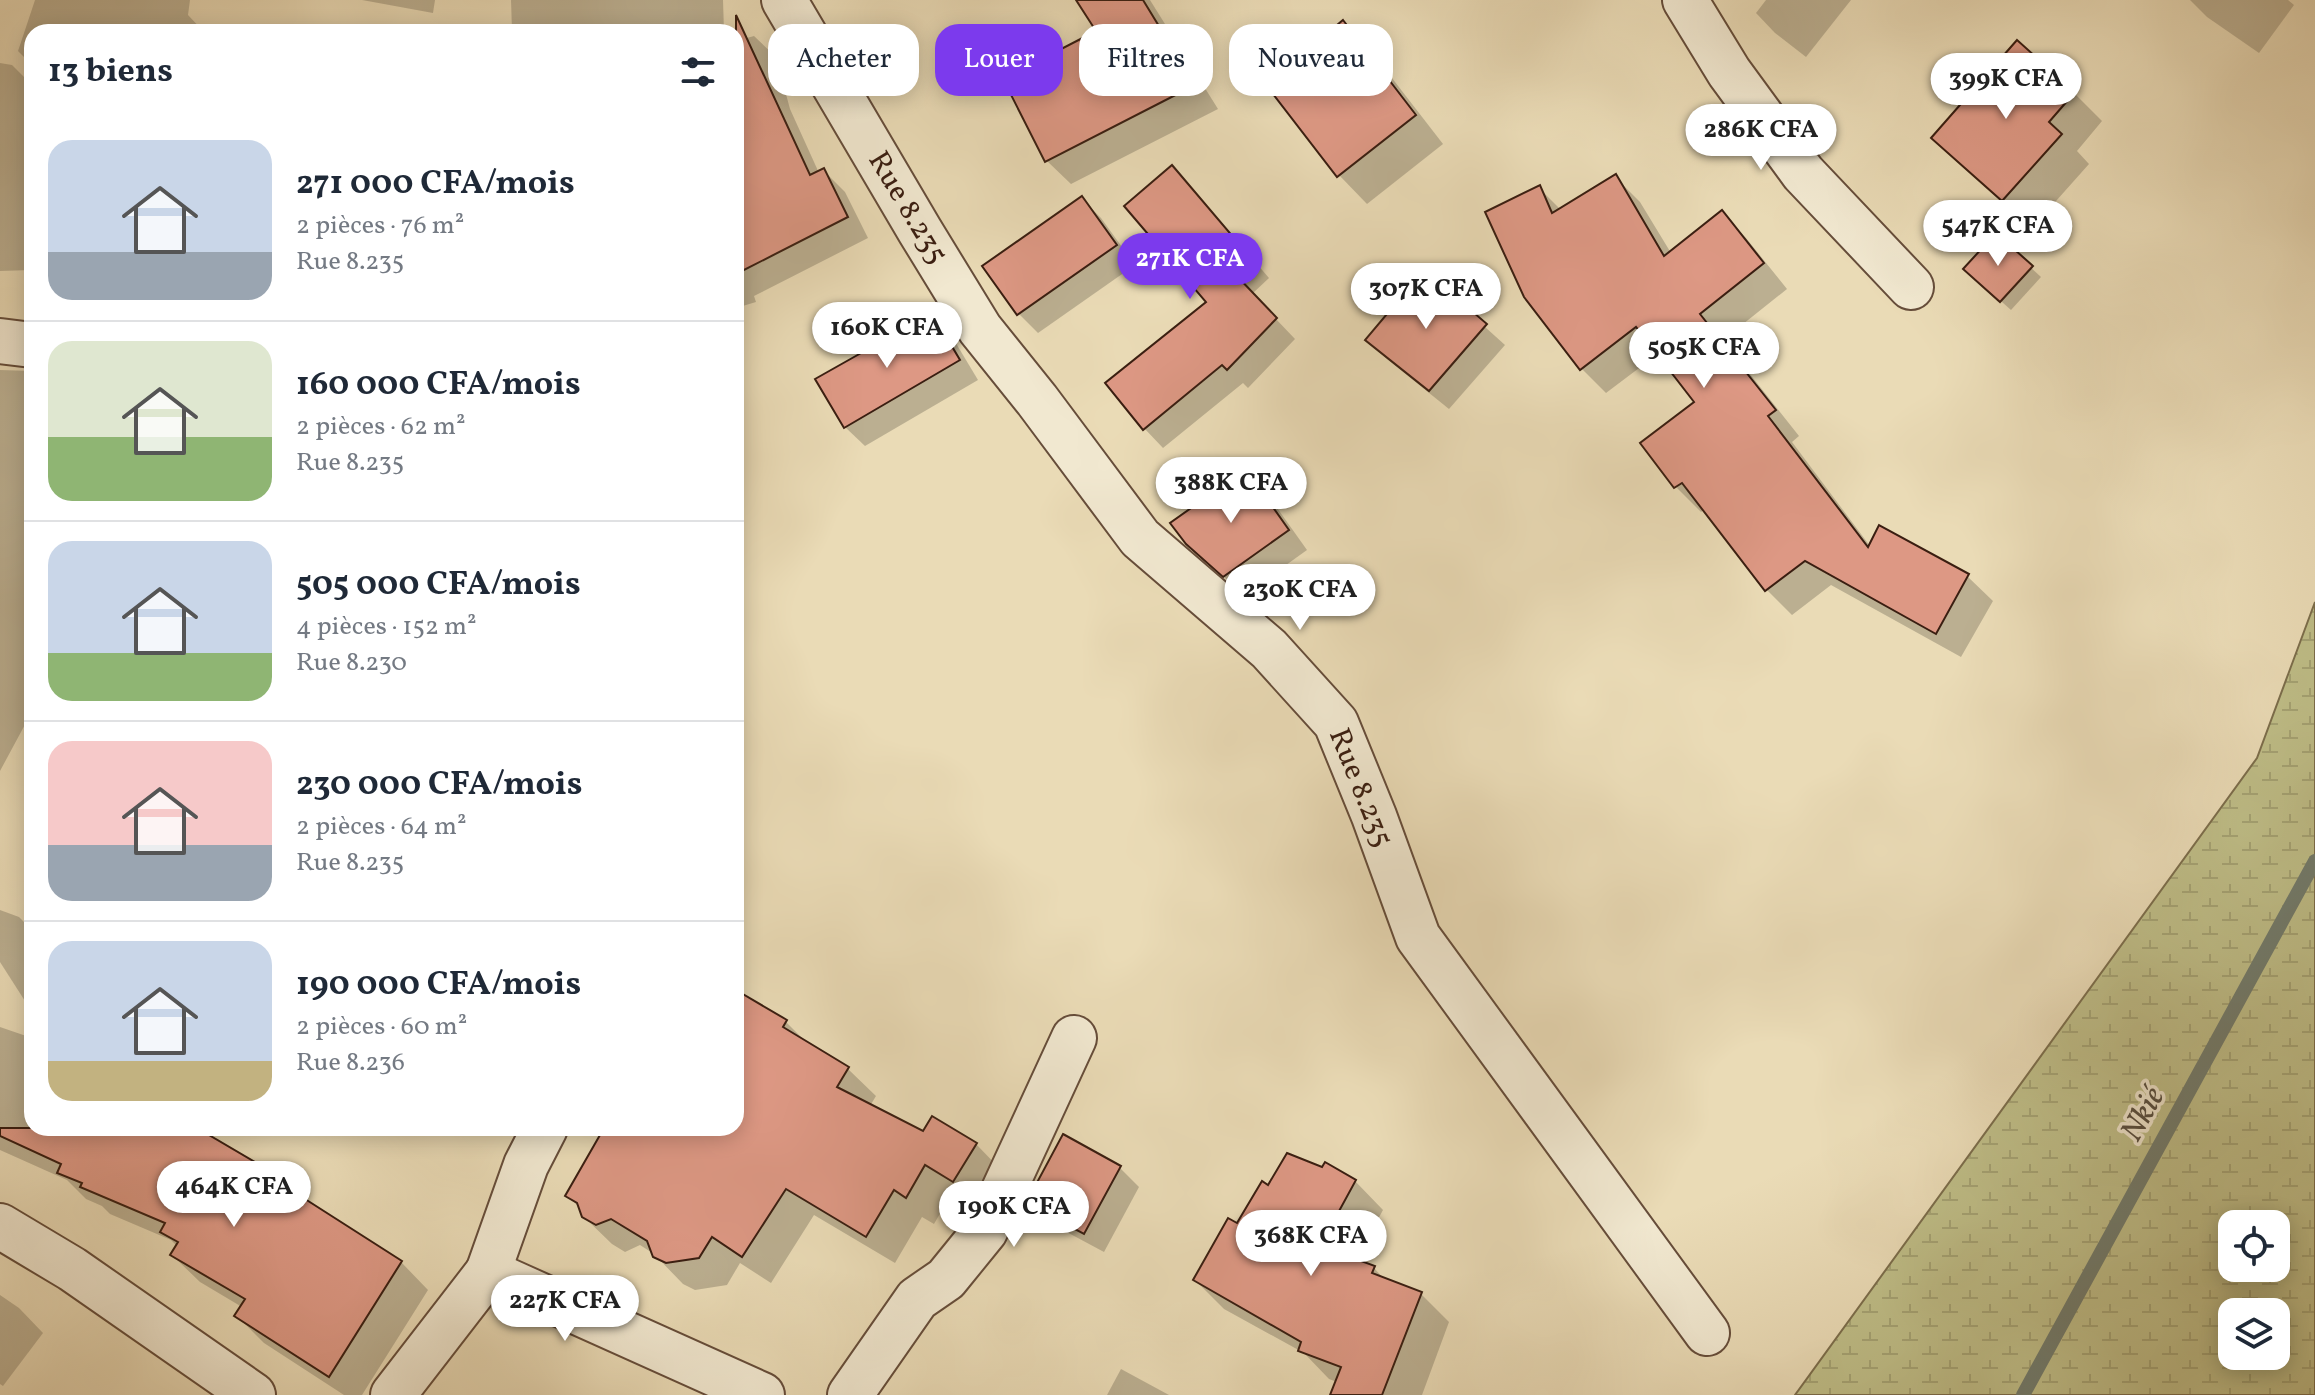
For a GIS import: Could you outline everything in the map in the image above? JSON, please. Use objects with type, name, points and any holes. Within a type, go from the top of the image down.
[{"type":"street","name":"Rue 8.235","points":[[784,0],[980,329],[1140,538],[1269,649],[1336,723],[1418,937],[1707,1333]]},
{"type":"street","points":[[1685,0],[1729,72],[1803,173],[1911,287]]},
{"type":"street","points":[[0,341],[24,344]]},
{"type":"street","points":[[850,1395],[917,1299],[946,1279],[985,1231],[1074,1038]]},
{"type":"street","points":[[393,1395],[488,1272],[526,1165],[541,1136]]},
{"type":"street","points":[[0,1226],[72,1269],[253,1395]]},
{"type":"street","points":[[488,1272],[762,1395]]},
{"type":"green space","points":[[2315,602],[2315,1395],[1795,1395],[2257,758]]},
{"type":"building","points":[[1076,0],[1143,0],[1158,24],[1091,24]]},
{"type":"building","points":[[744,32],[768,84],[768,96],[773,96],[810,175],[824,168],[848,217],[744,270]]},
{"type":"building","points":[[1079,40],[1079,96],[1174,96],[1045,162],[1012,96],[1063,96],[1063,48]]},
{"type":"building","points":[[2017,40],[2075,92],[2049,122],[2062,134],[2002,201],[1931,138]]},
{"type":"building","points":[[1393,85],[1416,115],[1337,177],[1274,96],[1393,96]]},
{"type":"building","points":[[1172,165],[1251,258],[1234,273],[1277,318],[1227,370],[1222,365],[1143,430],[1105,383],[1206,302],[1124,206]]},
{"type":"building","points":[[1616,174],[1664,256],[1722,210],[1764,263],[1700,314],[1776,410],[1768,416],[1868,547],[1879,525],[1969,574],[1936,634],[1805,561],[1765,591],[1682,483],[1674,488],[1640,443],[1694,402],[1636,327],[1580,370],[1524,297],[1485,212],[1540,185],[1552,213]]},
{"type":"building","points":[[1082,196],[1117,245],[1017,315],[982,266]]},
{"type":"building","points":[[1996,233],[2033,266],[2000,302],[1963,269]]},
{"type":"building","points":[[1424,270],[1487,324],[1429,391],[1365,340]]},
{"type":"building","points":[[932,313],[960,360],[844,428],[815,379]]},
{"type":"building","points":[[1246,469],[1289,530],[1223,577],[1186,544],[1170,523]]},
{"type":"building","points":[[744,995],[787,1020],[783,1027],[849,1067],[837,1087],[923,1131],[932,1116],[977,1143],[953,1182],[925,1165],[906,1198],[894,1190],[866,1237],[786,1189],[742,1257],[712,1237],[699,1258],[666,1263],[653,1257],[647,1241],[611,1219],[596,1225],[582,1217],[577,1203],[565,1196],[599,1136],[744,1136]]},
{"type":"building","points":[[0,1128],[24,1128],[24,1136],[211,1136],[294,1185],[291,1190],[402,1261],[329,1377],[234,1316],[245,1299],[170,1255],[178,1242],[160,1232],[165,1223],[80,1187],[82,1183],[57,1173],[61,1164],[0,1136]]},
{"type":"building","points":[[1063,1134],[1121,1166],[1084,1234],[1026,1203]]},
{"type":"building","points":[[1287,1153],[1322,1167],[1325,1162],[1356,1180],[1320,1246],[1375,1266],[1372,1273],[1422,1292],[1382,1395],[1330,1395],[1341,1367],[1298,1351],[1301,1342],[1193,1280],[1228,1218],[1237,1223],[1262,1181],[1268,1185]]},
{"type":"waterway","name":"Nkié","points":[[2023,1395],[2315,861]]}]
